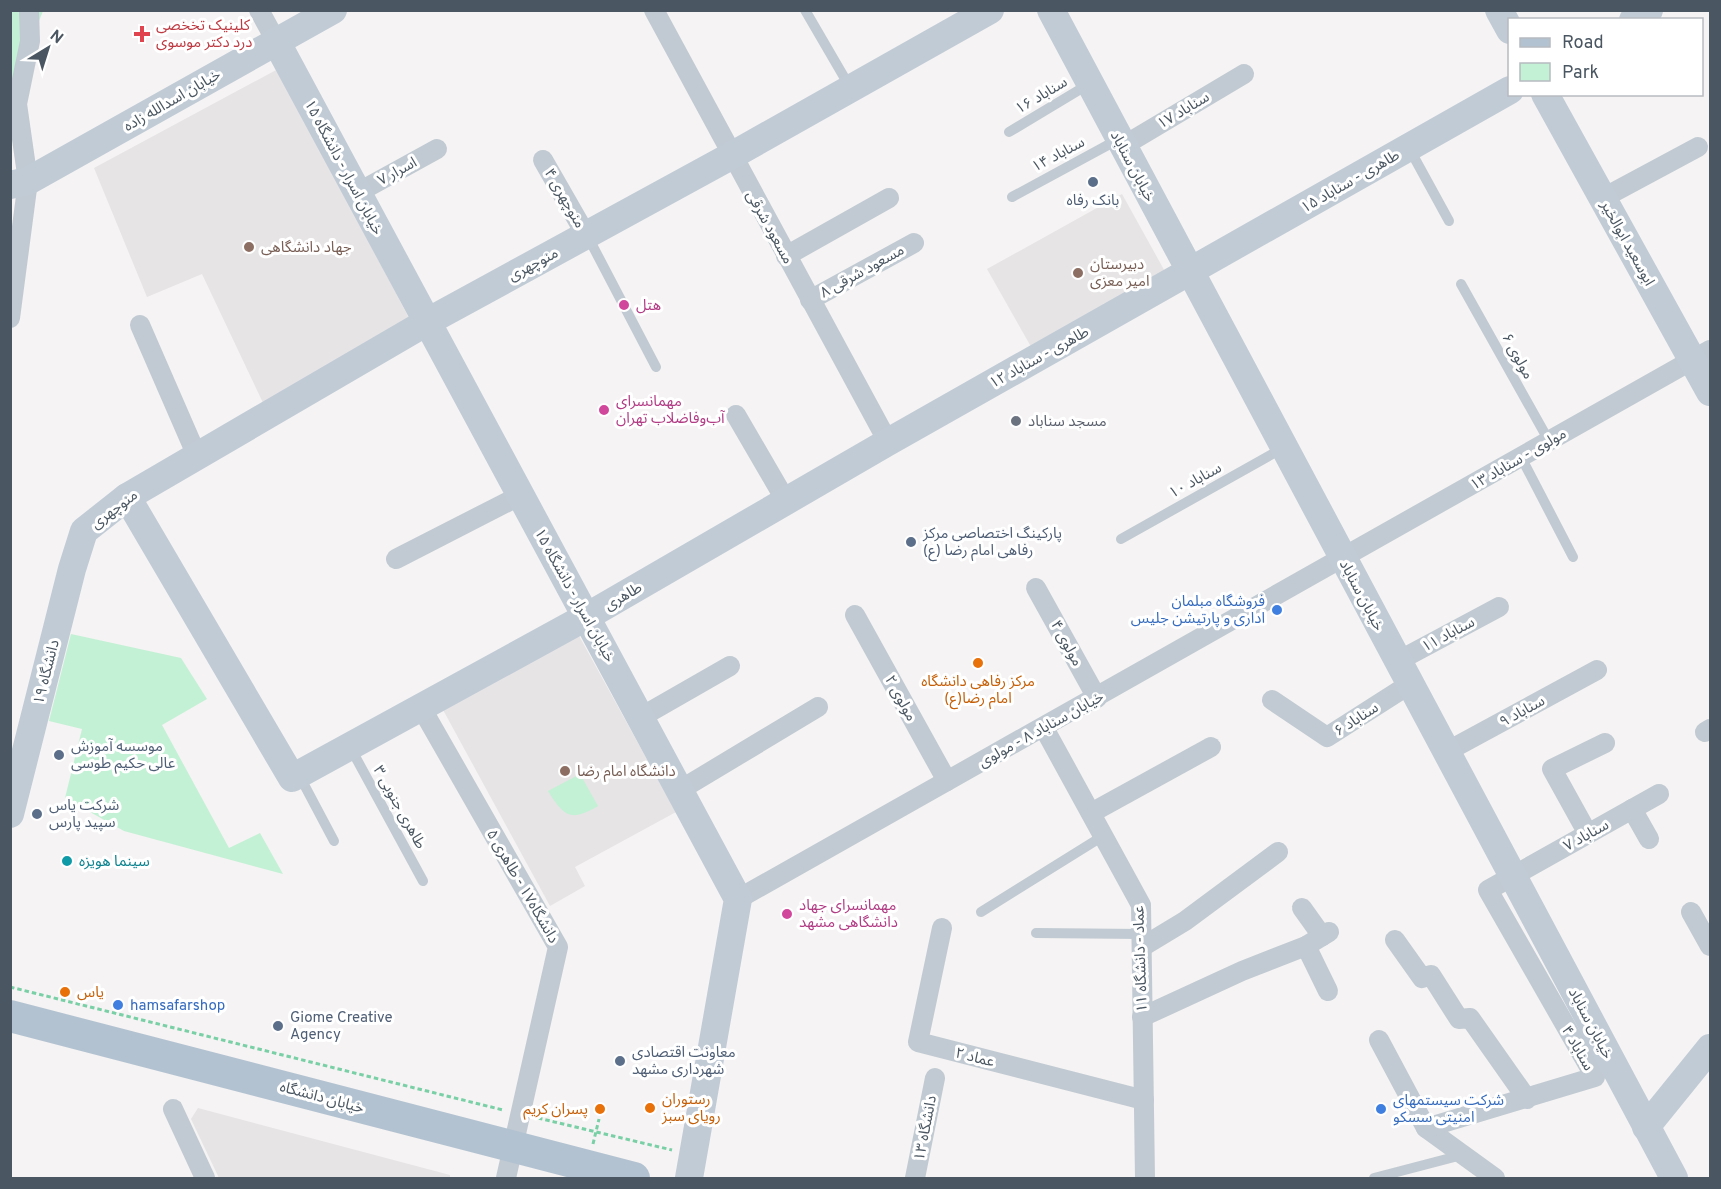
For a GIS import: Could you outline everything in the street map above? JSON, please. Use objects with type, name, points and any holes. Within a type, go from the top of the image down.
[{"type":"main road","name":"خیابان دانشگاه","points":[[10,1016],[634,1179]]},
{"type":"street","points":[[10,318],[19,183],[17,104],[30,41],[29,10]]},
{"type":"street","points":[[259,10],[276,41]]},
{"type":"street","name":"خیابان اسدالله زاده","points":[[19,183],[333,10]]},
{"type":"street","name":"مسعود شرقی","points":[[654,10],[731,156],[888,442]]},
{"type":"street","name":"منوچهری","points":[[84,531],[127,496],[427,322],[731,156],[990,10]]},
{"type":"street","name":"خیابان سناباد","points":[[1051,10],[1674,1179]]},
{"type":"street","points":[[1499,10],[1508,28]]},
{"type":"street","points":[[1636,18],[1649,10]]},
{"type":"street","name":"خیابان اسرار - دانشگاه ۱۵","points":[[276,41],[738,899]]},
{"type":"street","name":"سناباد ۱۷","points":[[1121,142],[1244,74]]},
{"type":"street","name":"طاهری - سناباد ۱۵","points":[[1190,272],[1508,91]]},
{"type":"street","name":"ابوسعید ابوالخیر","points":[[1546,96],[1603,198],[1702,355],[1710,392]]},
{"type":"street","points":[[1603,198],[1698,147]]},
{"type":"street","name":"اسرار ۷","points":[[357,193],[437,149]]},
{"type":"street","name":"منوچهری ۴","points":[[543,160],[586,235]]},
{"type":"street","points":[[786,256],[889,198]]},
{"type":"street","name":"مسعود شرقی ۸","points":[[810,300],[914,243]]},
{"type":"street","name":"طاهری - سناباد ۱۲","points":[[888,442],[1190,272]]},
{"type":"street","points":[[140,325],[196,456]]},
{"type":"street","name":"مولوی - سناباد ۱۳","points":[[1343,558],[1702,355]]},
{"type":"street","points":[[736,415],[786,501]]},
{"type":"street","name":"طاهری","points":[[296,776],[422,709],[586,617],[888,442]]},
{"type":"street","points":[[396,559],[520,495]]},
{"type":"street","points":[[127,496],[296,776]]},
{"type":"street","name":"دانشگاه ۱۹","points":[[10,814],[72,569],[84,531]]},
{"type":"street","name":"خیابان سناباد ۸ - مولوی","points":[[738,899],[1343,558]]},
{"type":"street","name":"مولوی ۴","points":[[1036,588],[1097,698]]},
{"type":"street","name":"سناباد ۱۱","points":[[1404,672],[1499,607]]},
{"type":"street","name":"مولوی ۲","points":[[855,615],[947,780]]},
{"type":"street","points":[[641,717],[730,666]]},
{"type":"street","name":"سناباد ۹","points":[[1446,752],[1597,670]]},
{"type":"street","name":"سناباد ۶","points":[[1272,700],[1327,737],[1404,672]]},
{"type":"street","points":[[680,790],[818,707]]},
{"type":"street","name":"دانشگاه۱۷ - طاهری ۵","points":[[422,709],[558,947],[506,1179]]},
{"type":"street","name":"عماد - دانشگاه ۱۱","points":[[1044,728],[1141,905],[1145,1179]]},
{"type":"street","points":[[1588,834],[1552,769],[1605,743]]},
{"type":"street","points":[[1091,813],[1211,747]]},
{"type":"street","name":"سناباد ۷","points":[[1512,876],[1659,794]]},
{"type":"street","points":[[1632,809],[1649,839]]},
{"type":"street","points":[[1141,940],[1185,921],[1278,852]]},
{"type":"street","name":"سناباد ۴","points":[[1426,1128],[1595,1077],[1488,890],[1512,876]]},
{"type":"street","points":[[692,1167],[738,899]]},
{"type":"street","points":[[1302,908],[1319,938],[1328,991]]},
{"type":"street","points":[[1691,912],[1710,946]]},
{"type":"street","name":"عماد ۲","points":[[942,928],[918,1042],[1144,1100]]},
{"type":"street","points":[[1142,1017],[1319,938]]},
{"type":"street","points":[[1395,940],[1422,978],[1431,975],[1459,1018],[1470,1018],[1527,1099]]},
{"type":"street","points":[[1379,1040],[1426,1128],[1495,1179]]},
{"type":"street","points":[[1646,1127],[1710,1048]]},
{"type":"street","name":"دانشگاه ۱۳","points":[[915,1179],[935,1078]]},
{"type":"street","points":[[172,1109],[205,1179]]},
{"type":"lane","points":[[806,10],[851,89]]},
{"type":"lane","name":"سناباد ۱۶","points":[[1009,132],[1089,83]]},
{"type":"lane","name":"سناباد ۱۴","points":[[1012,197],[1121,142]]},
{"type":"lane","points":[[1409,148],[1449,221]]},
{"type":"lane","points":[[586,235],[656,367]]},
{"type":"lane","name":"مولوی ۶","points":[[1461,284],[1549,441]]},
{"type":"lane","name":"سناباد ۱۰","points":[[1121,539],[1284,448]]},
{"type":"lane","points":[[1521,457],[1573,557]]},
{"type":"lane","name":"طاهری جنوبی ۳","points":[[350,747],[423,881]]},
{"type":"lane","points":[[296,776],[334,841]]},
{"type":"lane","points":[[981,912],[1103,836]]},
{"type":"lane","points":[[1036,933],[1141,940]]},
{"type":"lane","points":[[1374,1179],[1462,1155]]},
{"type":"path","points":[[10,987],[522,1113],[692,1167]]},
{"type":"shaded area","name":"جهاد دانشگاهی","points":[[278,69],[410,320],[264,405],[202,274],[147,297],[94,168]]},
{"type":"shaded area","name":"دبیرستان امیر معزی","points":[[1122,194],[1168,277],[1034,352],[987,269]]},
{"type":"shaded area","name":"دانشگاه امام رضا","points":[[578,634],[676,812],[575,867],[585,886],[550,906],[442,708]]},
{"type":"shaded area","points":[[198,1108],[450,1175],[450,1178],[219,1178],[191,1119]]},
{"type":"green space","points":[[11,11],[43,11],[13,85],[27,122],[11,128]]},
{"type":"green space","points":[[71,634],[181,658],[207,699],[162,725],[229,848],[260,833],[283,874],[124,831],[65,798],[82,729],[49,721]]},
{"type":"green space","points":[[580,774],[598,806],[581,814],[569,814],[559,807],[548,791]]},
{"type":"place","name":"کلینیک تخخصی درد دکتر موسوی","points":[[142,34]]},
{"type":"place","name":"بانک رفاه","points":[[1093,182]]},
{"type":"place","name":"جهاد دانشگاهی","points":[[249,247]]},
{"type":"place","name":"دبیرستان امیر معزی","points":[[1078,273]]},
{"type":"place","name":"هتل","points":[[624,305]]},
{"type":"place","name":"مهمانسرای آب‌و‌فاضلاب تهران","points":[[604,410]]},
{"type":"place","name":"مسجد سناباد","points":[[1016,421]]},
{"type":"place","name":"پارکینگ اختصاصی مرکز رفاهی امام رضا (ع)","points":[[911,542]]},
{"type":"place","name":"فروشگاه مبلمان اداری و پارتیشن جلیس","points":[[1277,610]]},
{"type":"place","name":"مرکز رفاهی دانشگاه امام رضا(ع)","points":[[978,663]]},
{"type":"place","name":"موسسه آموزش عالی حکیم طوسی","points":[[59,755]]},
{"type":"place","name":"دانشگاه امام رضا","points":[[565,771]]},
{"type":"place","name":"شرکت یاس سپید پارس","points":[[37,814]]},
{"type":"place","name":"سینما هویزه","points":[[67,861]]},
{"type":"place","name":"مهمانسرای جهاد دانشگاهی مشهد","points":[[787,914]]},
{"type":"place","name":"یاس","points":[[65,992]]},
{"type":"place","name":"hamsafarshop","points":[[118,1005]]},
{"type":"place","name":"Giome Creative Agency","points":[[278,1026]]},
{"type":"place","name":"معاونت اقتصادی شهرداری مشهد","points":[[620,1061]]},
{"type":"place","name":"رستوران رویای سبز","points":[[650,1108]]},
{"type":"place","name":"پسران کریم","points":[[600,1109]]},
{"type":"place","name":"شرکت سیستمهای امنیتی سسکو","points":[[1381,1109]]}]
